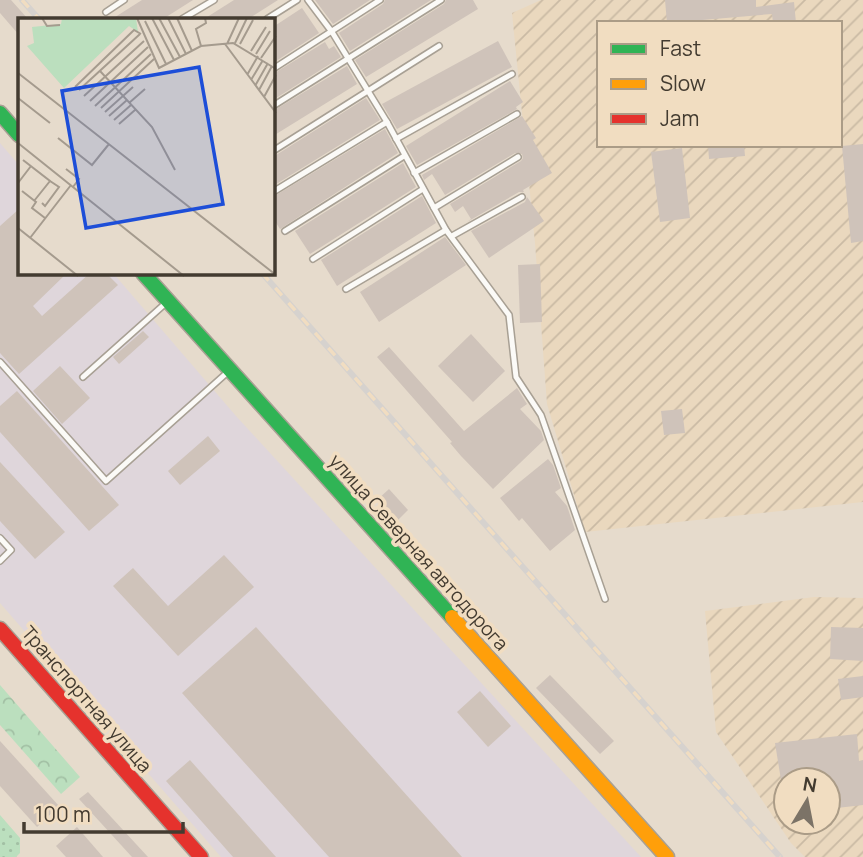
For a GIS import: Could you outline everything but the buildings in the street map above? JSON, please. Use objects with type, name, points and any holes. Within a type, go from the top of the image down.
[{"type":"main road","points":[[0,114],[18,134]]},
{"type":"main road","name":"улица Северная автодорога","points":[[145,275],[667,857]]},
{"type":"main road","name":"Транспортная улица","points":[[0,629],[201,857]]},
{"type":"lane","points":[[106,12],[124,0]]},
{"type":"lane","points":[[184,18],[214,0]]},
{"type":"lane","points":[[269,18],[297,0]]},
{"type":"lane","points":[[308,0],[332,32],[387,122],[446,230],[509,315],[516,377],[541,415],[605,599]]},
{"type":"lane","points":[[275,68],[380,0]]},
{"type":"lane","points":[[275,105],[441,0]]},
{"type":"lane","points":[[275,149],[439,46]]},
{"type":"lane","points":[[396,139],[512,74]]},
{"type":"lane","points":[[414,173],[517,114]]},
{"type":"lane","points":[[275,191],[387,122]]},
{"type":"lane","points":[[285,231],[404,156]]},
{"type":"lane","points":[[434,208],[518,157]]},
{"type":"lane","points":[[313,259],[423,189]]},
{"type":"lane","points":[[452,236],[522,197]]},
{"type":"lane","points":[[346,289],[446,230]]},
{"type":"lane","points":[[83,377],[168,301]]},
{"type":"lane","points":[[0,362],[106,481],[230,370]]},
{"type":"lane","points":[[0,538],[11,550],[0,561]]},
{"type":"shaded area","points":[[541,0],[863,0],[863,502],[585,532],[547,404],[535,243],[512,13]]},
{"type":"shaded area","points":[[0,143],[18,164],[18,275],[115,275],[236,416],[641,857],[221,857],[0,603]]},
{"type":"shaded area","points":[[814,597],[863,598],[863,857],[805,857],[786,836],[842,836],[842,766],[772,766],[772,815],[716,732],[705,611]]},
{"type":"green space","points":[[0,685],[80,777],[61,794],[0,725]]},
{"type":"green space","points":[[0,815],[20,838],[20,853],[16,857],[0,857]]},
{"type":"railway","points":[[22,0],[38,18]]},
{"type":"railway","points":[[264,275],[780,857]]},
{"type":"traffic: fast","points":[[0,113],[18,134]]},
{"type":"traffic: fast","points":[[145,275],[452,617]]},
{"type":"traffic: slow","points":[[452,617],[667,857]]},
{"type":"traffic: jam","points":[[0,629],[201,857]]}]
